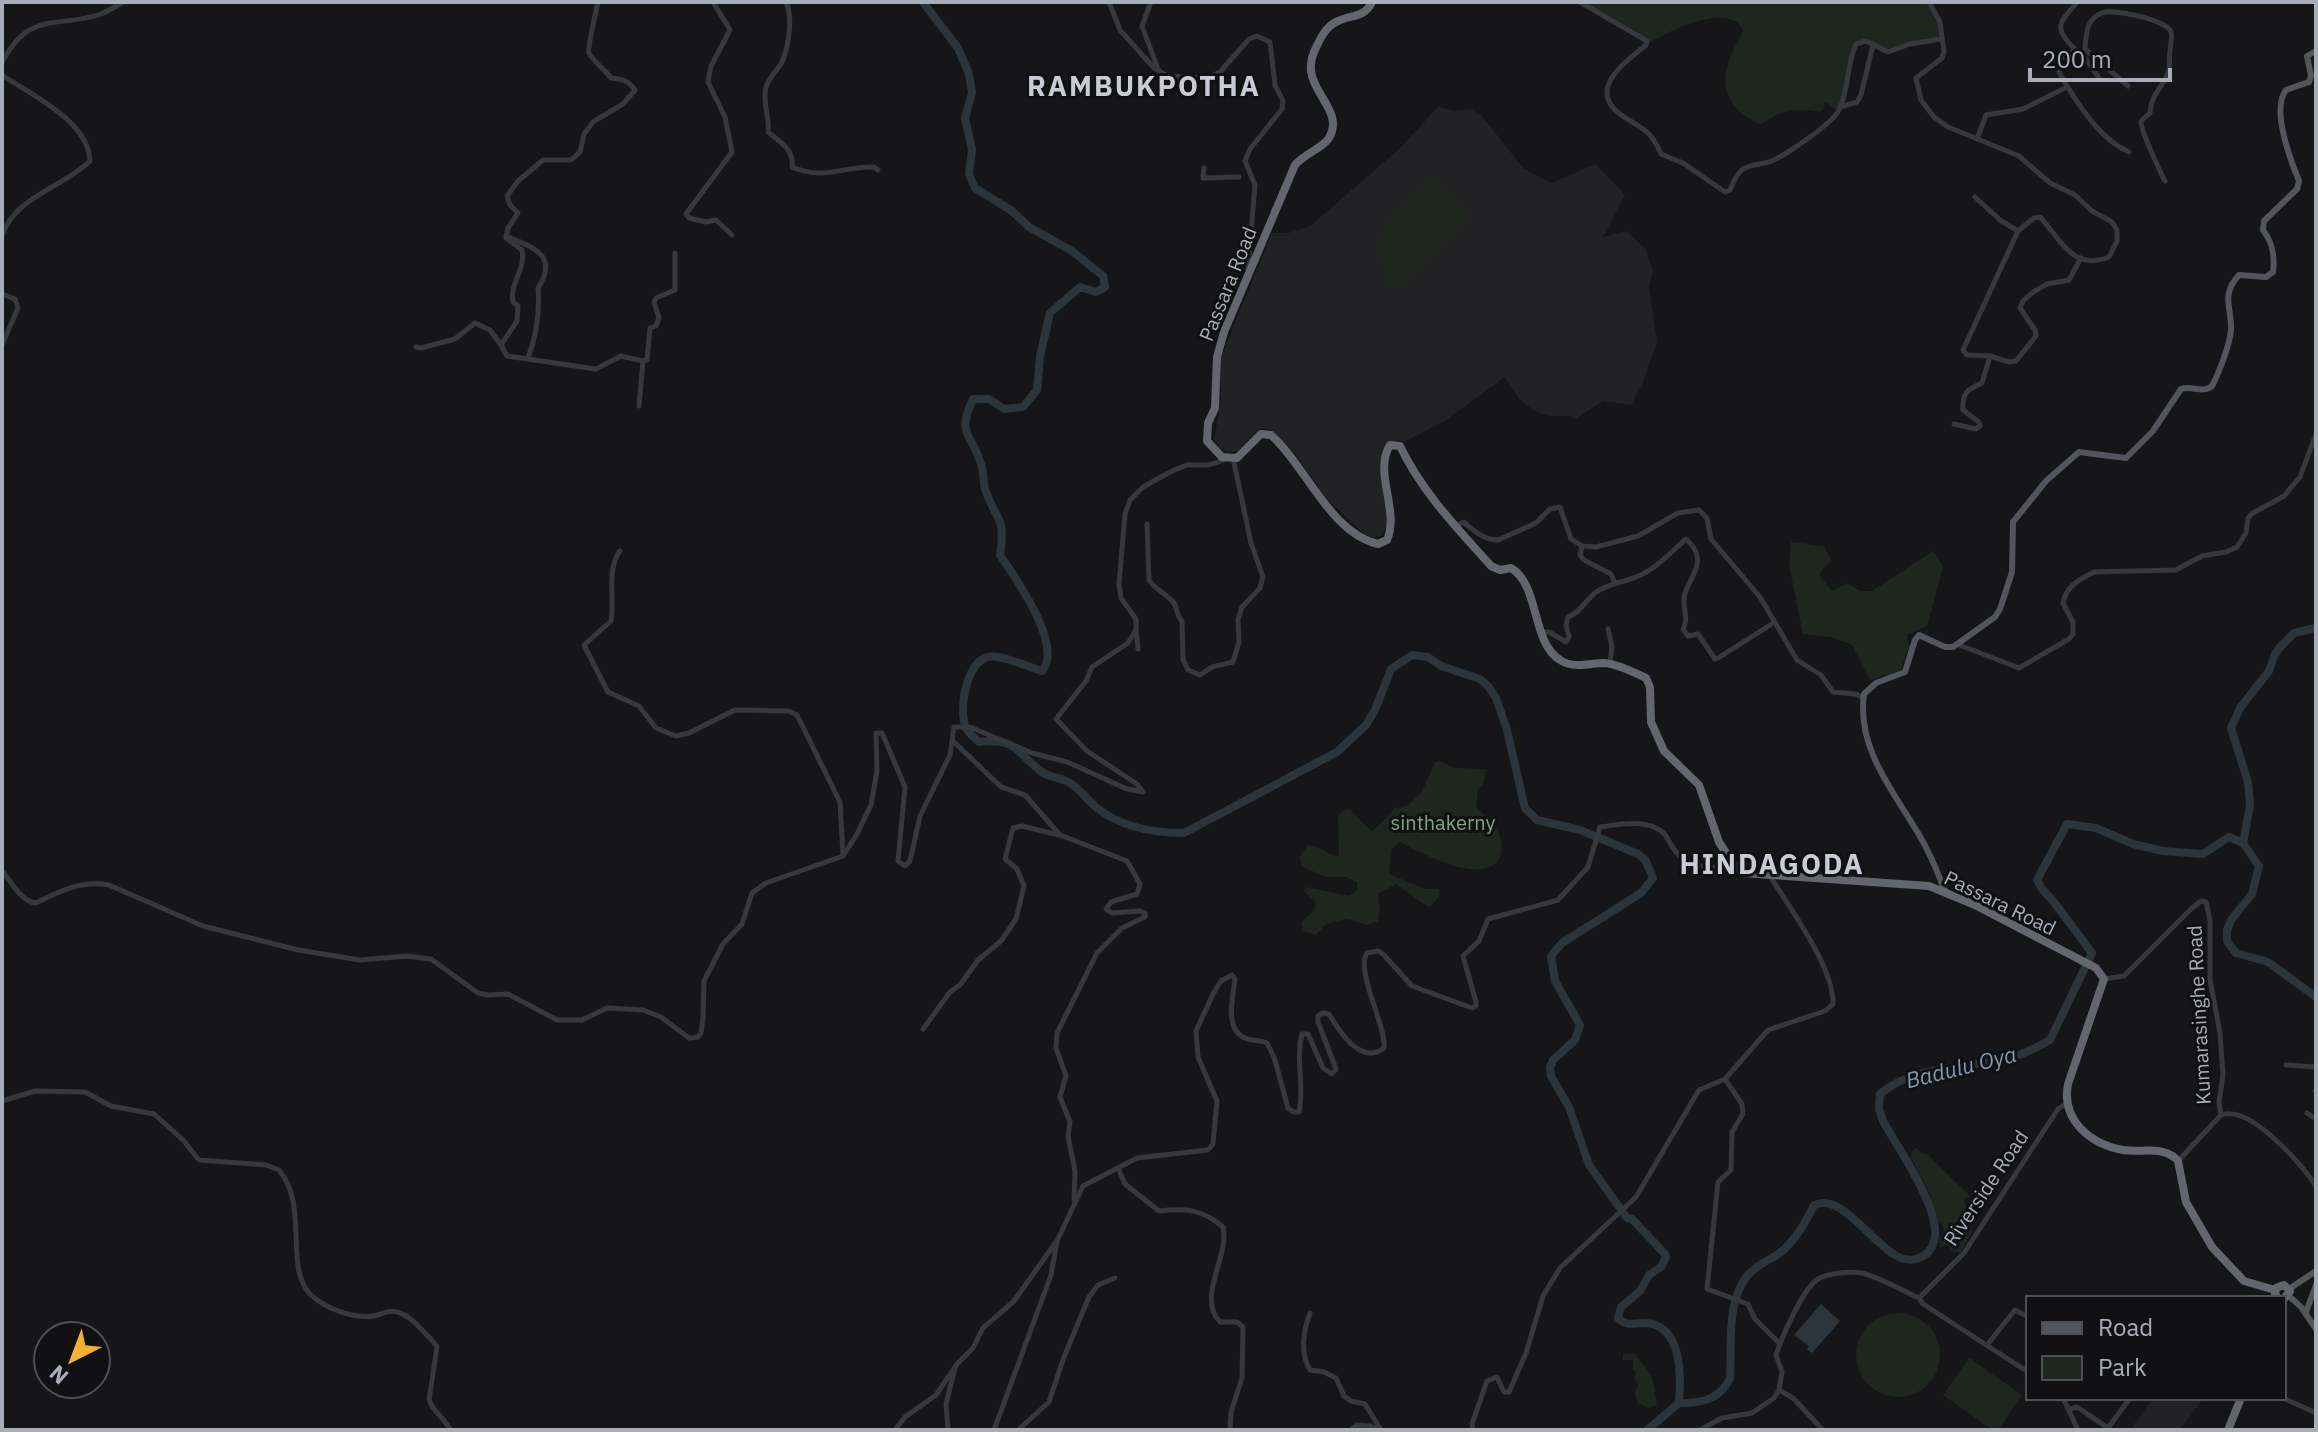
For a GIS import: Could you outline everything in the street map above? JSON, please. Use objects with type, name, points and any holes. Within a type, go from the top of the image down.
[{"type":"highway","name":"Passara Road","points":[[1231,459],[1213,449],[1206,434],[1215,408],[1217,357],[1224,332],[1295,165],[1303,156],[1328,141],[1331,134],[1330,110],[1310,75],[1312,55],[1332,24],[1366,12],[1372,2]]},
{"type":"highway","points":[[1231,459],[1241,455],[1261,434],[1271,435],[1294,460],[1336,517],[1361,538],[1378,544],[1384,543],[1389,536],[1391,525],[1385,456],[1390,445],[1397,444],[1411,470],[1491,566],[1517,571],[1532,602],[1546,645],[1560,661],[1573,665],[1610,664],[1648,681],[1653,729],[1669,758],[1699,785],[1713,828],[1733,864]]},
{"type":"highway","name":"Passara Road","points":[[1733,864],[1748,875],[1912,883],[1945,891],[2096,968],[2104,979]]},
{"type":"highway","points":[[2104,979],[2069,1078],[2067,1103],[2074,1123],[2101,1142],[2123,1150],[2170,1153],[2178,1161],[2186,1202],[2212,1247],[2244,1281],[2283,1294]]},
{"type":"highway","points":[[2228,1430],[2240,1400]]},
{"type":"main road","points":[[1945,891],[1929,851],[1875,762],[1868,743],[1863,698],[1876,683],[1905,672],[1919,635],[1945,647],[1957,644],[1995,617],[2012,572],[2013,522],[2046,481],[2079,452],[2126,458],[2153,431],[2178,392],[2187,387],[2209,389],[2215,382],[2231,331],[2226,305],[2229,289],[2239,275],[2259,278],[2273,272],[2273,252],[2271,241],[2263,230],[2264,221],[2297,189],[2299,181],[2279,105],[2286,90],[2309,82],[2311,76],[2307,56],[2316,51]]},
{"type":"main road","points":[[2283,1294],[2316,1271]]},
{"type":"main road","points":[[2306,1312],[2316,1285]]},
{"type":"main road","points":[[2286,1296],[2306,1312],[2316,1329]]},
{"type":"street","points":[[2,63],[16,42],[31,29],[54,20],[101,14],[124,2]]},
{"type":"street","points":[[501,345],[517,321],[518,306],[511,296],[524,262],[522,250],[507,241],[508,228],[518,213],[507,196],[518,181],[543,160],[571,160],[580,152],[584,134],[593,122],[623,104],[635,90],[631,83],[623,79],[611,78],[588,50],[598,2]]},
{"type":"street","points":[[713,2],[730,30],[711,66],[708,82],[725,117],[732,152],[686,214],[689,218],[706,222],[716,220],[732,235]]},
{"type":"street","points":[[786,2],[791,17],[783,60],[767,85],[765,99],[770,120],[768,132],[789,149],[793,158],[792,167],[802,171],[814,175],[862,166],[878,170]]},
{"type":"street","points":[[1109,2],[1120,30],[1167,76],[1208,78],[1220,72],[1249,39],[1257,36],[1270,42],[1275,85],[1283,101],[1282,109],[1250,149],[1245,161],[1255,185],[1247,278]]},
{"type":"street","points":[[1151,2],[1142,26],[1160,72]]},
{"type":"street","points":[[1580,2],[1647,41],[1614,72],[1606,86],[1617,112],[1647,129],[1661,154],[1683,163],[1725,192],[1730,190],[1737,175],[1744,169],[1770,162],[1782,155],[1838,112],[1856,44],[1866,41],[1888,52],[1910,44],[1941,39]]},
{"type":"street","points":[[1929,2],[1940,22],[1944,52],[1942,58],[1916,78],[1917,90],[1934,117],[1948,127],[2019,156],[2050,183],[2075,195],[2092,211],[2112,222],[2117,230],[2117,241],[2109,257],[2087,261],[2063,248],[2040,217],[2018,231],[1963,350],[1967,355],[2016,361],[2036,336],[2020,308],[2023,301],[2047,284],[2069,280],[2081,258]]},
{"type":"street","points":[[2075,50],[2061,30],[2061,23],[2077,2]]},
{"type":"street","points":[[2099,78],[2085,52],[2085,35],[2088,26],[2102,13],[2115,11],[2167,25],[2171,32],[2169,69],[2162,85],[2151,97],[2150,113],[2141,123],[2165,181]]},
{"type":"street","points":[[1840,107],[1857,102],[1861,95],[1873,45]]},
{"type":"street","points":[[2128,86],[2085,52],[2075,50],[2054,63],[2067,87],[2107,139],[2129,152]]},
{"type":"street","points":[[2,75],[67,118],[88,148],[90,161],[53,188],[28,200],[5,227],[2,236]]},
{"type":"street","points":[[1977,139],[1986,115],[2023,109],[2067,87]]},
{"type":"street","points":[[1204,168],[1203,178],[1239,177]]},
{"type":"street","points":[[1975,197],[2000,220],[2018,231]]},
{"type":"street","points":[[506,236],[535,247],[546,265],[544,279],[538,288],[538,327],[528,358]]},
{"type":"street","points":[[416,347],[455,339],[475,323],[490,330],[507,356],[596,369],[621,356],[647,360],[650,328],[656,326],[659,318],[654,302],[656,298],[675,290],[675,253]]},
{"type":"street","points":[[2,294],[15,299],[18,314],[2,345]]},
{"type":"street","points":[[1954,424],[1976,429],[1980,426],[1963,410],[1962,396],[1982,383],[1990,356]]},
{"type":"street","points":[[639,406],[643,361]]},
{"type":"street","points":[[1957,644],[2023,667],[2073,634],[2073,622],[2063,603],[2069,588],[2083,578],[2094,572],[2176,570],[2202,556],[2237,547],[2246,533],[2248,518],[2284,496],[2300,477],[2316,434]]},
{"type":"street","points":[[1138,649],[1136,619],[1121,598],[1119,584],[1125,514],[1130,500],[1143,487],[1187,465],[1209,465],[1231,459],[1251,543],[1263,577],[1260,588],[1242,607],[1238,619],[1239,642],[1233,662],[1207,669],[1200,675],[1188,670],[1183,659],[1182,621],[1174,603],[1153,587],[1149,580],[1147,524]]},
{"type":"street","points":[[1456,527],[1464,522],[1472,531],[1493,540],[1536,523],[1550,509],[1560,507],[1571,539],[1582,546],[1596,547],[1633,537],[1669,517],[1699,510],[1707,518],[1711,539],[1760,597],[1797,660],[1821,675],[1833,692],[1856,694],[1863,698]]},
{"type":"street","points":[[1541,632],[1549,632],[1566,642],[1569,637],[1568,617],[1576,614],[1595,593],[1648,571],[1686,539],[1696,552],[1697,571],[1684,594],[1687,623],[1683,629],[1688,636],[1698,634],[1715,659],[1775,622]]},
{"type":"street","points":[[1582,546],[1580,555],[1584,560],[1611,574],[1615,583]]},
{"type":"street","points":[[620,551],[613,567],[611,621],[584,645],[608,692],[639,706],[656,728],[676,736],[689,733],[735,710],[789,711],[797,715],[840,802],[843,856]]},
{"type":"street","points":[[1608,629],[1610,664]]},
{"type":"street","points":[[2,871],[30,902],[36,903],[79,885],[95,882],[109,885],[203,926],[298,950],[360,960],[407,956],[431,959],[478,993],[508,994],[557,1020],[582,1020],[607,1008],[643,1010],[661,1017],[693,1039],[701,1033],[704,981],[708,968],[723,944],[742,924],[752,893],[779,878],[843,856],[866,818],[877,771],[876,733],[882,733],[904,779],[898,861],[905,866],[909,864],[920,816],[950,755],[954,727],[967,726],[1032,753],[1059,759],[1141,794],[1143,790],[1087,751],[1056,719],[1070,697],[1086,681],[1092,667],[1128,643],[1136,630]]},
{"type":"street","points":[[952,740],[1001,787],[1025,795],[1060,835]]},
{"type":"street","points":[[923,1029],[950,992],[960,985],[978,960],[1001,941],[1016,919],[1024,886],[1017,869],[1005,859],[1013,828],[1022,826],[1060,835],[1127,861],[1140,884],[1137,894],[1111,902],[1106,909],[1112,913],[1140,911],[1146,915],[1122,928],[1097,953],[1057,1033],[1056,1048],[1066,1076],[1060,1097],[1070,1122],[1068,1136],[1075,1171],[1074,1201]]},
{"type":"street","points":[[895,1430],[905,1417],[936,1395],[957,1364],[973,1348],[983,1328],[1014,1301],[1057,1241],[1083,1186],[1137,1158],[1195,1153],[1208,1150],[1213,1144],[1217,1101],[1198,1057],[1196,1031],[1213,994],[1227,976],[1232,975],[1235,979],[1230,1014],[1234,1027],[1245,1039],[1267,1043],[1288,1108],[1299,1112],[1302,1099],[1298,1065],[1302,1034],[1308,1034],[1323,1068],[1332,1074],[1336,1069],[1318,1016],[1329,1014],[1343,1038],[1352,1045],[1372,1053],[1384,1048],[1385,1040],[1372,1006],[1363,961],[1367,953],[1383,954],[1412,986],[1472,1008],[1476,1002],[1463,956],[1479,941],[1488,919],[1558,900],[1585,872],[1600,827],[1652,826],[1667,834],[1672,846],[1685,860],[1713,870],[1733,864]]},
{"type":"street","points":[[1473,1430],[1472,1424],[1487,1381],[1497,1377],[1504,1392],[1509,1392],[1526,1353],[1543,1296],[1560,1268],[1629,1205],[1699,1090],[1725,1079],[1768,1030],[1825,1011],[1833,1004],[1833,994],[1820,961],[1770,876]]},
{"type":"street","name":"Kumarasinghe Road","points":[[2104,979],[2124,976],[2191,909],[2201,901],[2206,902],[2210,920],[2210,980],[2220,1033],[2223,1075],[2219,1102],[2221,1115]]},
{"type":"street","points":[[2286,1065],[2316,1067]]},
{"type":"street","points":[[1725,1079],[1742,1104],[1743,1114],[1732,1132],[1731,1170],[1718,1182],[1707,1289],[1747,1303],[1755,1319],[1780,1344]]},
{"type":"street","points":[[2,1101],[35,1091],[85,1092],[111,1106],[154,1114],[183,1140],[199,1160],[266,1165],[279,1170],[290,1191],[297,1215],[295,1237],[303,1285],[318,1300],[337,1310],[361,1316],[395,1310],[407,1317],[435,1344],[429,1400],[450,1430]]},
{"type":"street","name":"Riverside Road","points":[[1919,1298],[1964,1253],[2055,1114],[2067,1103]]},
{"type":"street","points":[[2307,1113],[2316,1119]]},
{"type":"street","points":[[2178,1161],[2221,1115],[2240,1114],[2252,1119],[2316,1186]]},
{"type":"street","points":[[1118,1168],[1125,1184],[1159,1211],[1180,1208],[1199,1211],[1223,1227],[1225,1246],[1212,1290],[1216,1318],[1220,1322],[1237,1322],[1243,1327],[1242,1378],[1231,1412],[1230,1430]]},
{"type":"street","points":[[994,1430],[1051,1275],[1057,1241]]},
{"type":"street","points":[[1700,1430],[1722,1418],[1752,1413],[1779,1390],[1782,1372],[1776,1355],[1780,1344],[1808,1289],[1823,1277],[1863,1274],[1919,1298],[1923,1304],[2026,1371]]},
{"type":"street","points":[[1018,1430],[1049,1402],[1089,1297],[1098,1285],[1115,1278]]},
{"type":"street","points":[[1987,1345],[2015,1310],[2026,1316]]},
{"type":"street","points":[[1310,1313],[1304,1335],[1307,1366],[1310,1370],[1336,1378],[1344,1396],[1365,1404],[1380,1430]]},
{"type":"street","points":[[948,1430],[946,1404],[957,1364]]},
{"type":"street","points":[[1779,1390],[1793,1398],[1823,1430]]},
{"type":"street","points":[[2286,1399],[2316,1413]]},
{"type":"street","points":[[2064,1400],[2078,1430]]},
{"type":"street","points":[[2070,1409],[2077,1407],[2110,1429],[2129,1400]]},
{"type":"street","points":[[1351,1430],[1357,1425],[1380,1430]]},
{"type":"shaded area","points":[[1438,107],[1454,111],[1470,109],[1482,116],[1523,168],[1551,183],[1596,164],[1625,195],[1603,237],[1626,231],[1645,248],[1653,270],[1649,287],[1657,342],[1631,405],[1603,401],[1574,420],[1571,416],[1548,416],[1533,410],[1519,399],[1505,377],[1443,422],[1404,442],[1388,442],[1381,460],[1388,522],[1381,536],[1373,537],[1364,534],[1327,499],[1295,454],[1272,430],[1258,430],[1236,452],[1227,452],[1219,447],[1214,439],[1221,403],[1221,357],[1272,233],[1288,233],[1309,227],[1398,150]]},
{"type":"shaded area","points":[[1821,1304],[1840,1321],[1812,1353],[1807,1349],[1809,1346],[1794,1335]]},
{"type":"shaded area","points":[[2152,1400],[2202,1400],[2180,1430],[2130,1430]]},
{"type":"green space","points":[[1580,2],[1929,2],[1937,18],[1941,39],[1910,44],[1888,52],[1866,41],[1856,44],[1838,112],[1826,102],[1821,112],[1790,111],[1761,124],[1739,111],[1726,89],[1727,66],[1743,31],[1736,22],[1726,18],[1698,21],[1646,45],[1647,41]]},
{"type":"green space","points":[[1434,175],[1472,217],[1394,292],[1379,254],[1379,238],[1393,212]]},
{"type":"green space","points":[[1791,542],[1824,546],[1832,562],[1819,575],[1832,591],[1847,583],[1860,591],[1872,591],[1933,551],[1943,567],[1927,626],[1907,635],[1909,648],[1900,671],[1870,680],[1852,645],[1831,637],[1803,634],[1789,565]]},
{"type":"green space","name":"sinthakerny","points":[[1435,762],[1455,768],[1486,769],[1483,786],[1478,789],[1476,807],[1495,827],[1501,839],[1501,854],[1494,864],[1483,869],[1454,866],[1400,842],[1392,848],[1389,872],[1426,889],[1438,889],[1440,895],[1431,906],[1396,884],[1378,894],[1378,921],[1367,925],[1347,919],[1326,924],[1316,935],[1303,931],[1301,922],[1312,912],[1316,903],[1304,891],[1305,887],[1350,896],[1357,890],[1357,882],[1347,877],[1325,877],[1302,866],[1300,856],[1308,845],[1339,857],[1338,818],[1341,812],[1350,809],[1372,832],[1395,808],[1407,806],[1422,792]]},
{"type":"green space","points":[[1916,1148],[1926,1153],[1971,1197],[1964,1199],[1972,1232],[1961,1252],[1953,1252],[1947,1245],[1940,1248],[1943,1226],[1934,1218],[1936,1214],[1929,1192],[1911,1158]]},
{"type":"green space","points":[[1898,1313],[1914,1316],[1928,1325],[1937,1339],[1940,1355],[1937,1371],[1928,1385],[1914,1394],[1898,1397],[1882,1394],[1868,1385],[1859,1371],[1856,1355],[1859,1339],[1868,1325],[1882,1316]]},
{"type":"green space","points":[[1634,1353],[1652,1376],[1657,1405],[1648,1408],[1637,1403],[1635,1392],[1638,1386],[1633,1360],[1623,1360],[1623,1354]]},
{"type":"green space","points":[[1969,1358],[2022,1395],[1998,1430],[1993,1430],[1943,1395]]},
{"type":"waterway","points":[[923,2],[958,48],[969,74],[972,93],[965,118],[972,149],[969,174],[975,188],[1012,211],[1029,227],[1072,251],[1103,276],[1105,287],[1096,292],[1080,287],[1050,313],[1040,356],[1037,390],[1023,407],[1004,409],[989,399],[973,399],[968,411],[965,427],[983,470],[985,489],[1001,525],[1000,555],[1035,612],[1047,645],[1047,660],[1042,671],[999,657],[980,661],[969,677],[966,688],[963,710],[967,730],[979,742],[1009,744],[1042,772],[1070,783],[1106,815],[1150,830],[1184,833],[1337,752],[1366,725],[1391,669],[1412,655],[1428,657],[1441,666],[1480,679],[1488,686],[1496,698],[1507,730],[1525,808],[1537,820],[1580,830],[1638,854],[1646,861],[1653,878],[1641,893],[1562,943],[1551,956],[1555,981],[1580,1025],[1575,1040],[1553,1060],[1550,1067],[1551,1076],[1569,1107],[1589,1165],[1627,1218],[1632,1219],[1665,1254],[1661,1267],[1649,1275],[1640,1291],[1621,1307],[1618,1318],[1629,1324],[1647,1323],[1667,1334],[1677,1355],[1679,1403]]},
{"type":"waterway","points":[[2243,843],[2250,805],[2248,782],[2231,728],[2240,708],[2269,671],[2281,646],[2294,633],[2316,628]]},
{"type":"waterway","name":"Badulu Oya","points":[[1647,1430],[1679,1403],[1709,1399],[1726,1385],[1730,1378],[1733,1311],[1740,1287],[1754,1269],[1788,1245],[1814,1205],[1827,1203],[1839,1208],[1891,1253],[1904,1259],[1916,1259],[1930,1250],[1935,1234],[1932,1215],[1913,1172],[1883,1121],[1879,1109],[1880,1094],[1909,1077],[2010,1058],[2050,1040],[2092,953],[2037,880],[2067,824],[2096,828],[2133,844],[2163,851],[2203,854],[2229,837],[2243,843],[2259,866],[2252,894],[2231,920],[2227,941],[2236,953],[2268,962],[2316,997]]},
{"type":"district","name":"RAMBUKPOTHA","points":[[1144,86]]},
{"type":"district","name":"HINDAGODA","points":[[1772,864]]}]
